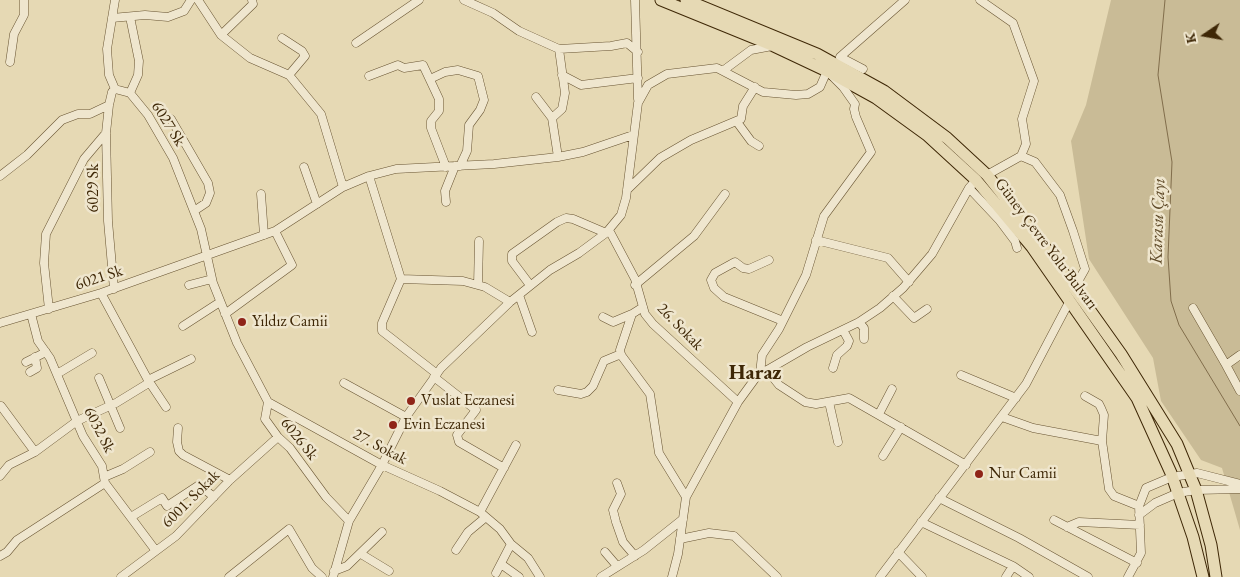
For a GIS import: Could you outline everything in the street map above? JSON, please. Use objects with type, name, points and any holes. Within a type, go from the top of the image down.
[{"type":"highway","name":"Güney Çevre Yolu Bulvarı","points":[[662,0],[774,46],[827,71],[876,98],[909,121],[973,184],[1032,247],[1137,398],[1178,493],[1193,536],[1203,577]]},
{"type":"highway","name":"Güney Çevre Yolu Bulvarı","points":[[686,0],[817,54],[884,91],[947,138],[987,175],[1047,250],[1140,381],[1177,444],[1196,490],[1211,545],[1216,577]]},
{"type":"street","points":[[10,62],[14,34],[24,15],[24,0]]},
{"type":"street","points":[[115,0],[107,49],[109,75],[115,89]]},
{"type":"street","points":[[112,18],[130,16],[168,17],[184,11],[191,0]]},
{"type":"street","points":[[198,0],[221,35],[250,58],[289,75],[320,114],[343,187]]},
{"type":"street","points":[[221,35],[253,4],[252,0]]},
{"type":"street","points":[[356,43],[419,0]]},
{"type":"street","points":[[333,574],[349,521],[382,465],[406,417],[435,376],[510,302],[608,232],[623,212],[638,103],[635,0]]},
{"type":"street","points":[[863,69],[840,57],[905,0]]},
{"type":"street","points":[[980,0],[1013,22],[1034,81],[1022,120],[1026,144],[1021,156],[987,175]]},
{"type":"street","points":[[467,1],[493,13],[519,31],[559,49],[611,46],[627,43],[638,52]]},
{"type":"street","points":[[130,16],[139,61],[138,75],[130,93]]},
{"type":"street","points":[[282,38],[302,51],[305,56],[289,75]]},
{"type":"street","points":[[724,70],[751,50],[774,46]]},
{"type":"street","points":[[552,118],[562,109],[565,93],[559,49]]},
{"type":"street","points":[[369,76],[398,65],[404,68],[423,65],[439,99],[439,111],[431,121],[431,128],[446,166]]},
{"type":"street","points":[[638,103],[644,90],[661,76],[674,72],[712,68],[724,70],[767,92],[803,95],[820,88],[827,71],[843,86],[855,104],[856,117],[871,152],[824,216],[806,275],[762,355],[763,372],[804,402],[816,404],[849,398],[880,414],[966,465]]},
{"type":"street","points":[[430,79],[445,72],[458,70],[478,76],[484,100],[480,110],[469,125],[467,151],[457,166],[445,191],[446,202]]},
{"type":"street","points":[[562,75],[581,85],[638,78]]},
{"type":"street","points":[[627,190],[660,158],[692,140],[741,119],[743,106],[755,87]]},
{"type":"street","name":"6027 Sk","points":[[115,89],[130,93],[148,115],[173,158],[201,229],[205,255]]},
{"type":"street","name":"6029 Sk","points":[[114,289],[108,221],[106,133],[109,105],[112,92],[115,89]]},
{"type":"street","points":[[536,97],[552,118],[558,157]]},
{"type":"street","points":[[0,176],[27,155],[62,120],[78,114],[90,114],[109,105]]},
{"type":"street","points":[[172,119],[208,183],[210,193],[206,203],[194,211]]},
{"type":"street","points":[[737,122],[751,141],[760,146]]},
{"type":"street","points":[[49,309],[44,263],[46,234],[84,159],[106,133]]},
{"type":"street","name":"6021 Sk","points":[[0,323],[114,289],[275,231],[343,187],[369,176],[396,169],[457,166],[558,157],[583,152],[633,135]]},
{"type":"street","points":[[1021,156],[1035,162],[1060,195],[1085,268],[1076,285]]},
{"type":"street","points":[[304,167],[317,204]]},
{"type":"street","points":[[369,176],[401,279],[382,323],[382,331],[474,406],[476,411],[457,435],[458,440],[464,446],[504,468]]},
{"type":"street","points":[[672,577],[686,497],[738,402],[763,372],[859,322],[909,282],[932,254],[973,184],[1015,241],[1017,248]]},
{"type":"street","points":[[261,194],[264,235]]},
{"type":"street","points":[[635,285],[694,236],[725,194]]},
{"type":"street","points":[[530,286],[512,261],[512,254],[556,222],[566,218],[573,219],[608,232]]},
{"type":"street","points":[[225,314],[292,266],[275,231]]},
{"type":"street","name":"26. Sokak","points":[[608,232],[632,274],[643,307],[653,324],[738,402]]},
{"type":"street","points":[[816,240],[888,258],[909,282]]},
{"type":"street","points":[[478,285],[479,241]]},
{"type":"street","name":"6026 Sk","points":[[205,255],[220,302],[237,343],[268,402],[265,419],[278,437],[290,448],[326,497],[349,521]]},
{"type":"street","points":[[770,260],[749,269],[743,268],[735,262],[715,272],[711,280],[714,288],[724,297],[782,321]]},
{"type":"street","points":[[188,285],[212,279]]},
{"type":"street","points":[[401,279],[463,280],[485,287],[510,302]]},
{"type":"street","points":[[100,293],[148,382],[166,407]]},
{"type":"street","points":[[519,295],[532,332]]},
{"type":"street","points":[[893,296],[914,318],[926,309]]},
{"type":"street","points":[[183,326],[220,302]]},
{"type":"street","points":[[880,577],[1026,384],[1067,306]]},
{"type":"street","points":[[604,317],[613,322],[643,307]]},
{"type":"street","points":[[1193,308],[1240,391]]},
{"type":"street","name":"6032 Sk","points":[[31,314],[38,341],[46,352],[77,421],[102,466],[105,480],[156,551]]},
{"type":"street","points":[[621,354],[632,314]]},
{"type":"street","points":[[859,322],[864,328],[864,338]]},
{"type":"street","points":[[833,368],[837,355],[847,346],[849,341],[843,330]]},
{"type":"street","points":[[26,362],[46,352]]},
{"type":"street","points":[[57,374],[92,353]]},
{"type":"street","points":[[558,390],[581,394],[587,392],[593,386],[604,361],[621,354]]},
{"type":"street","points":[[621,354],[650,394],[658,453],[686,497]]},
{"type":"street","points":[[1226,366],[1240,355]]},
{"type":"street","points":[[30,372],[37,368],[35,357]]},
{"type":"street","points":[[0,476],[9,465],[35,452],[77,421],[111,405],[168,369],[191,360]]},
{"type":"street","points":[[960,374],[1016,398]]},
{"type":"street","points":[[99,378],[120,428]]},
{"type":"street","points":[[344,383],[406,417]]},
{"type":"street","points":[[880,414],[892,389]]},
{"type":"street","points":[[1084,396],[1099,404],[1104,415],[1102,441],[1109,489],[1114,496],[1139,511]]},
{"type":"street","name":"27. Sokak","points":[[268,402],[382,465],[450,496],[483,515],[500,529],[511,544],[528,558],[540,577]]},
{"type":"street","points":[[829,402],[838,442]]},
{"type":"street","points":[[1,406],[35,452]]},
{"type":"street","points":[[1002,417],[1033,428],[1102,441]]},
{"type":"street","points":[[883,456],[901,427]]},
{"type":"street","points":[[178,428],[177,442],[179,451],[183,455],[230,480]]},
{"type":"street","name":"6001. Sokak","points":[[121,577],[184,528],[230,480],[278,437]]},
{"type":"street","points":[[456,550],[483,515],[516,445]]},
{"type":"street","points":[[0,556],[7,552],[17,540],[150,452]]},
{"type":"street","points":[[1128,577],[1141,553],[1139,511],[1146,488],[1172,477],[1190,473],[1206,474],[1240,484]]},
{"type":"street","points":[[617,483],[622,494],[613,510],[623,542],[635,556]]},
{"type":"street","points":[[131,517],[162,498],[167,506],[199,485],[214,497]]},
{"type":"street","points":[[1139,511],[1178,493],[1196,490],[1240,489]]},
{"type":"street","points":[[940,498],[1019,538],[1088,577]]},
{"type":"street","points":[[601,577],[635,556],[683,519]]},
{"type":"street","points":[[1054,520],[1137,562]]},
{"type":"street","points":[[921,522],[1013,566],[1029,577]]},
{"type":"street","points":[[1067,527],[1079,522],[1140,525]]},
{"type":"street","points":[[229,577],[289,529],[312,568],[322,577]]},
{"type":"street","points":[[333,574],[347,566],[382,532]]},
{"type":"street","points":[[680,539],[709,533],[734,536],[775,576]]},
{"type":"street","points":[[496,573],[511,544]]},
{"type":"street","points":[[605,552],[617,566]]},
{"type":"street","points":[[898,552],[922,577]]},
{"type":"street","points":[[361,554],[389,571]]},
{"type":"street","points":[[501,564],[519,577]]},
{"type":"street","points":[[1006,577],[1013,566]]},
{"type":"shaded area","points":[[1111,0],[1240,0],[1240,530],[1222,468],[1201,460],[1161,401],[1153,358],[1089,259],[1071,141],[1086,105]]},
{"type":"waterway","name":"Karasu Çayı","points":[[1165,0],[1158,75],[1172,162],[1168,257],[1171,301],[1179,325],[1240,426]]},
{"type":"place","name":"Yıldız Camii","points":[[242,322]]},
{"type":"place","name":"Vuslat Eczanesi","points":[[411,401]]},
{"type":"place","name":"Evin Eczanesi","points":[[393,425]]},
{"type":"place","name":"Nur Camii","points":[[979,474]]},
{"type":"district","name":"Haraz","points":[[755,373]]}]
